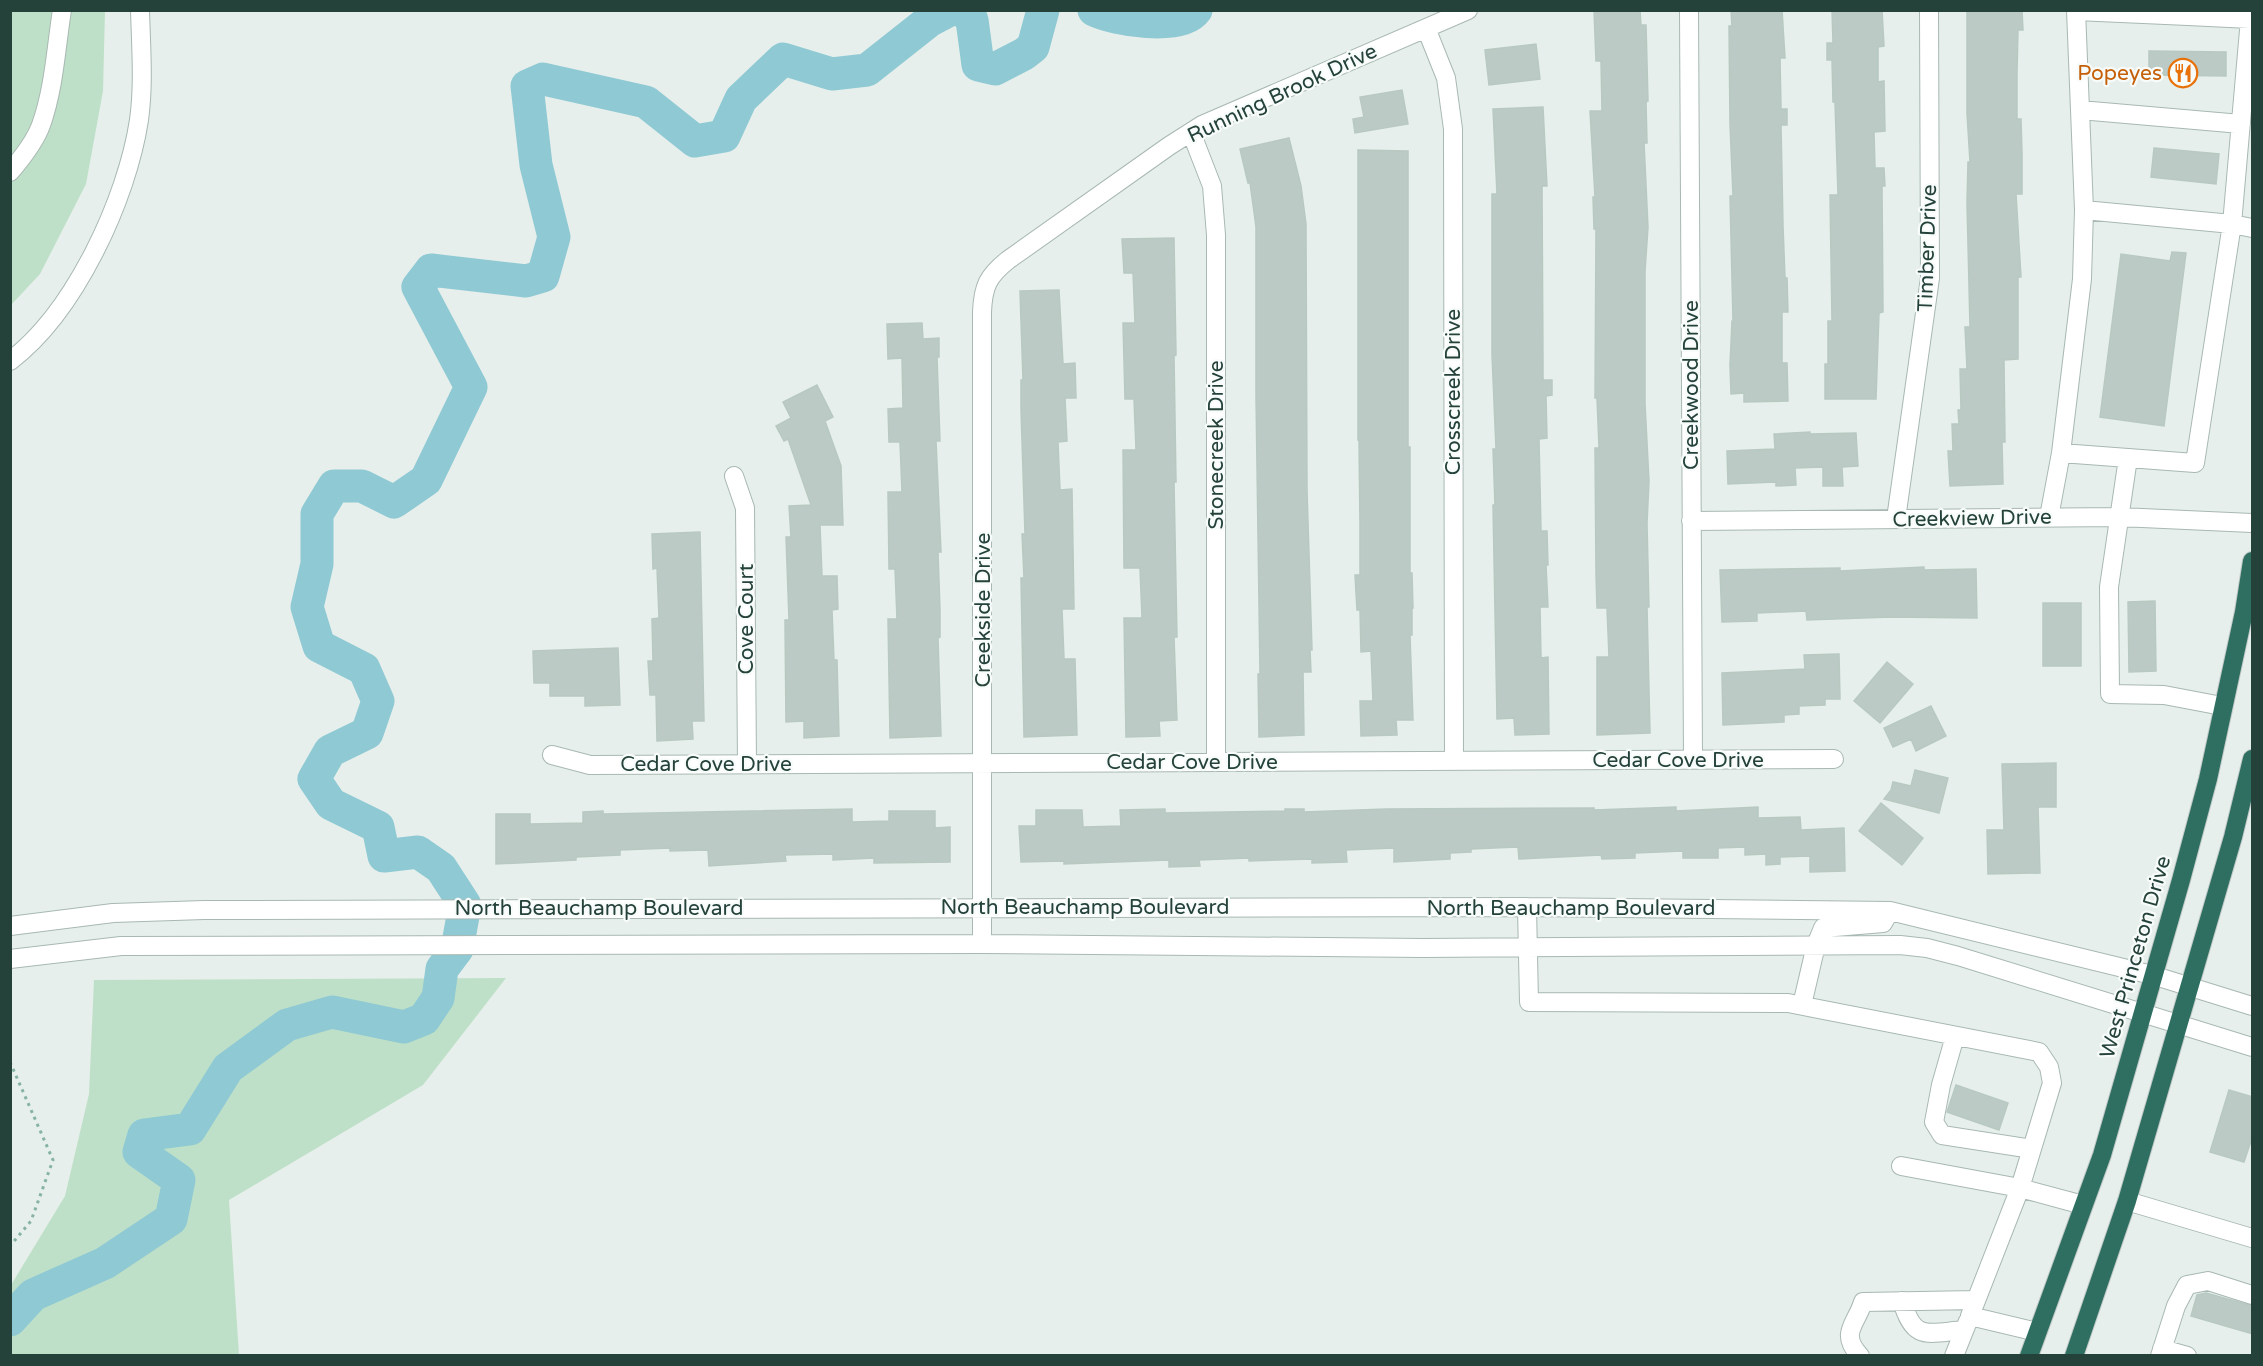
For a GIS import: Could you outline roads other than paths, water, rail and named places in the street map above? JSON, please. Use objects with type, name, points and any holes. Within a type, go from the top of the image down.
[{"type":"highway","name":"West Princeton Drive","points":[[2029,1356],[2102,1155],[2181,880],[2208,778],[2253,561]]},
{"type":"highway","points":[[2074,1356],[2127,1201],[2190,988],[2253,759]]},
{"type":"street","points":[[10,172],[25,154],[40,127],[50,94],[62,10]]},
{"type":"street","points":[[10,361],[23,352],[56,312],[89,262],[110,218],[126,176],[139,120],[142,76],[140,10]]},
{"type":"street","name":"Running Brook Drive","points":[[989,278],[1008,260],[1202,125],[1468,10]]},
{"type":"street","name":"Creekwood Drive","points":[[1689,10],[1693,760]]},
{"type":"street","name":"Timber Drive","points":[[1896,519],[1930,278],[1929,10]]},
{"type":"street","points":[[2049,517],[2061,453],[2082,279],[2084,210],[2076,11],[2188,13],[2250,19],[2232,224],[2194,463],[2061,453]]},
{"type":"street","name":"Crosscreek Drive","points":[[1426,28],[1446,78],[1453,129],[1454,761]]},
{"type":"street","points":[[2080,110],[2241,124]]},
{"type":"street","name":"Stonecreek Drive","points":[[1191,132],[1212,186],[1216,235],[1216,762]]},
{"type":"street","points":[[2084,210],[2253,228]]},
{"type":"street","name":"Creekside Drive","points":[[982,944],[982,312],[983,293],[989,278]]},
{"type":"street","points":[[2128,458],[2109,587],[2110,694],[2164,695],[2222,706]]},
{"type":"street","name":"Cove Court","points":[[734,476],[745,508],[747,764]]},
{"type":"street","name":"Creekview Drive","points":[[1691,521],[2120,517],[2253,523]]},
{"type":"street","name":"Cedar Cove Drive","points":[[552,755],[590,765],[1834,759]]},
{"type":"street","points":[[1527,907],[1529,1002],[1788,1003],[2039,1052],[2049,1066],[2052,1083],[2020,1188],[1954,1356]]},
{"type":"street","name":"North Beauchamp Boulevard","points":[[10,926],[113,913],[204,910],[1527,907],[1890,911],[2152,975],[2253,1006]]},
{"type":"street","points":[[1802,1005],[1816,945],[1823,928],[1883,923],[1890,911]]},
{"type":"street","name":"North Beauchamp Boulevard","points":[[10,959],[121,946],[982,944],[1423,948],[1874,944],[1927,948],[2253,1047]]},
{"type":"street","points":[[1955,1036],[1941,1085],[1934,1122],[1942,1135],[2032,1149]]},
{"type":"street","points":[[1901,1166],[2020,1188],[2083,1205]]},
{"type":"street","points":[[2127,1201],[2253,1238]]},
{"type":"street","points":[[2187,1356],[2161,1352],[2176,1306],[2187,1285],[2208,1281],[2253,1294]]},
{"type":"street","points":[[1902,1301],[1908,1320],[1917,1330],[1924,1333],[1970,1315]]},
{"type":"street","points":[[1860,1356],[1851,1346],[1849,1333],[1862,1307],[1902,1301],[2037,1332]]},
{"type":"street","points":[[1862,1307],[1865,1356]]},
{"type":"waterway","points":[[10,1320],[33,1295],[105,1263],[171,1219],[179,1180],[139,1152],[144,1135],[190,1129],[228,1068],[287,1025],[332,1012],[404,1027],[424,1019],[438,998],[442,969],[457,949],[465,905],[441,868],[418,852],[384,856],[378,827],[331,804],[314,779],[330,751],[367,733],[378,701],[364,669],[319,646],[307,607],[317,564],[317,514],[334,486],[362,486],[394,502],[426,480],[471,387],[418,287],[431,270],[526,281],[543,276],[554,237],[536,165],[527,86],[543,79],[646,102],[695,141],[724,136],[741,99],[783,59],[832,74],[867,70],[929,21],[950,10]]},
{"type":"waterway","points":[[963,10],[972,20],[978,65],[995,69],[1033,47],[1043,10]]},
{"type":"waterway","points":[[1094,10],[1116,17],[1147,22],[1177,20],[1196,10]]},
{"type":"place","name":"Popeyes","points":[[2183,73]]}]
